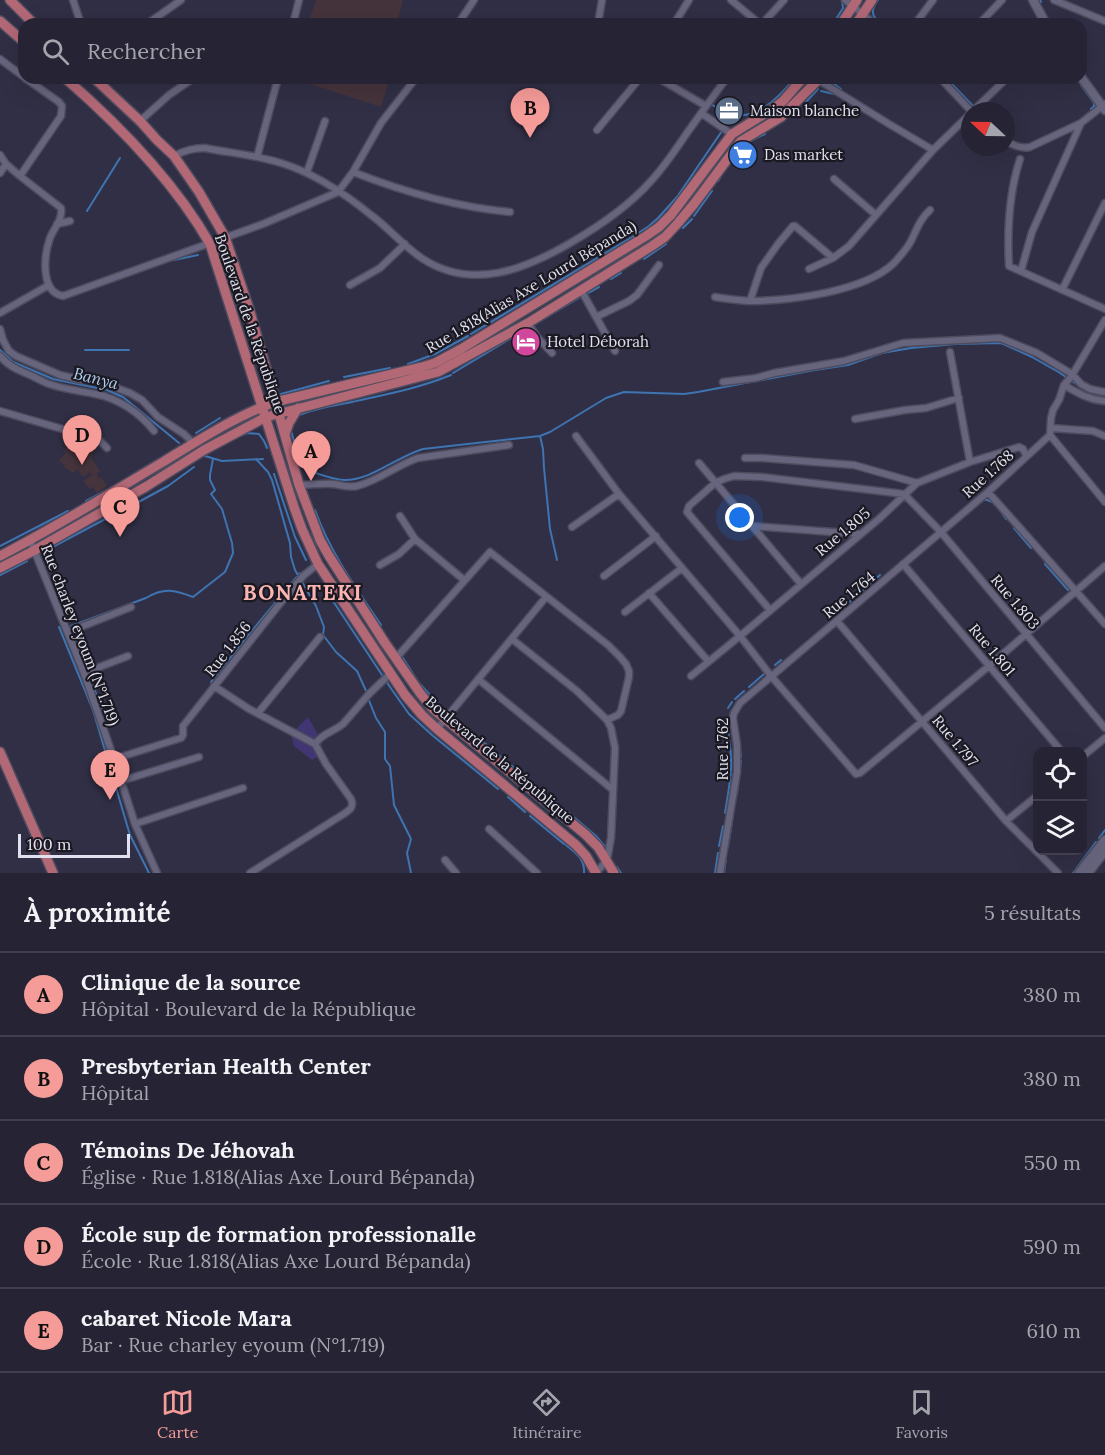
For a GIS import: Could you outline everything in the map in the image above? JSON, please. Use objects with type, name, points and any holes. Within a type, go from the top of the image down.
[{"type":"main road","points":[[10,0],[28,18]]},
{"type":"main road","points":[[860,18],[872,0]]},
{"type":"main road","points":[[1033,0],[1043,18]]},
{"type":"main road","points":[[844,18],[851,2]]},
{"type":"main road","points":[[0,21],[18,37]]},
{"type":"main road","name":"Boulevard de la République","points":[[72,84],[142,152],[199,224],[210,244],[302,529],[318,564],[386,677],[437,729],[570,839],[586,856],[596,873]]},
{"type":"main road","name":"Boulevard de la République","points":[[100,84],[174,156],[199,192],[225,237],[250,312],[299,485],[329,556],[427,702],[569,820],[598,847],[614,873]]},
{"type":"main road","name":"Rue 1.818(Alias Axe Lourd Bépanda)","points":[[0,556],[193,443],[262,407],[422,368],[448,357],[660,227],[732,134],[774,108],[798,84]]},
{"type":"main road","name":"Rue 1.818(Alias Axe Lourd Bépanda)","points":[[0,568],[147,486],[204,450],[266,417],[438,372],[528,323],[664,237],[694,204],[741,141],[781,117],[812,84]]},
{"type":"main road","points":[[1087,84],[1104,107]]},
{"type":"main road","points":[[285,434],[298,408]]},
{"type":"main road","points":[[251,424],[273,438]]},
{"type":"main road","points":[[0,752],[53,873]]},
{"type":"main road","points":[[1079,873],[1105,840]]},
{"type":"main road","points":[[1088,873],[1105,851]]},
{"type":"street","points":[[72,0],[79,18]]},
{"type":"street","points":[[156,18],[181,0]]},
{"type":"street","points":[[295,18],[299,0]]},
{"type":"street","points":[[462,18],[474,0]]},
{"type":"street","points":[[599,18],[602,0]]},
{"type":"street","points":[[678,18],[689,0]]},
{"type":"street","points":[[731,0],[754,18]]},
{"type":"street","points":[[767,18],[784,0]]},
{"type":"street","points":[[920,18],[933,0]]},
{"type":"street","points":[[986,18],[1002,0]]},
{"type":"street","points":[[1054,0],[1105,21]]},
{"type":"street","points":[[851,2],[868,18]]},
{"type":"street","points":[[0,59],[18,73]]},
{"type":"street","points":[[20,176],[61,116],[62,111],[59,102],[34,84]]},
{"type":"street","points":[[140,121],[185,84]]},
{"type":"street","points":[[257,157],[276,84]]},
{"type":"street","points":[[0,155],[6,164],[61,208],[62,215],[50,238],[46,276],[49,285],[57,294],[63,296],[263,224],[338,192],[353,172],[381,123],[411,84]]},
{"type":"street","points":[[597,130],[635,84]]},
{"type":"street","points":[[668,84],[706,106]]},
{"type":"street","points":[[174,156],[184,150],[205,148],[280,162],[321,180],[377,219],[421,258],[442,269],[473,275],[500,273],[552,254],[619,212],[651,181],[722,84]]},
{"type":"street","points":[[825,84],[933,150]]},
{"type":"street","points":[[945,84],[962,102]]},
{"type":"street","points":[[982,102],[1001,84]]},
{"type":"street","points":[[1015,146],[1024,148],[1081,123],[1104,107]]},
{"type":"street","points":[[701,113],[741,141]]},
{"type":"street","points":[[307,172],[325,122]]},
{"type":"street","points":[[809,269],[833,258],[849,246],[933,150],[961,122]]},
{"type":"street","points":[[1021,271],[1032,232],[1081,123]]},
{"type":"street","points":[[1020,159],[1009,214],[1009,266],[1105,309]]},
{"type":"street","points":[[0,173],[6,164]]},
{"type":"street","points":[[353,172],[449,203],[510,212]]},
{"type":"street","points":[[834,179],[876,215]]},
{"type":"street","points":[[1062,291],[1105,203]]},
{"type":"street","points":[[715,297],[750,301],[807,296],[856,285],[878,276],[905,251],[919,222],[930,210]]},
{"type":"street","points":[[57,225],[70,221]]},
{"type":"street","points":[[750,301],[761,268],[793,226],[833,258]]},
{"type":"street","points":[[350,285],[380,268],[405,244]]},
{"type":"street","points":[[596,317],[629,301],[645,285],[659,265]]},
{"type":"street","points":[[0,313],[49,285]]},
{"type":"street","points":[[581,290],[615,351]]},
{"type":"street","points":[[1105,320],[1053,410],[1050,431],[1105,502]]},
{"type":"street","points":[[528,323],[552,353]]},
{"type":"street","points":[[0,329],[9,351],[16,356],[60,375],[104,383],[130,393],[142,400],[158,417],[184,434],[193,443]]},
{"type":"street","points":[[723,382],[844,361],[903,343],[1000,338],[1037,353],[1069,379],[1084,397],[1105,401]]},
{"type":"street","points":[[950,352],[970,462]]},
{"type":"street","points":[[0,356],[12,368],[49,384],[113,399],[136,412],[154,431]]},
{"type":"street","points":[[1069,379],[1090,389],[1105,392]]},
{"type":"street","points":[[855,419],[926,408],[959,398]]},
{"type":"street","points":[[0,411],[90,437],[100,441],[107,448]]},
{"type":"street","points":[[1050,431],[1093,432],[1105,436]]},
{"type":"street","name":"Rue 1.768","points":[[940,531],[988,492],[1050,431]]},
{"type":"street","points":[[576,436],[619,494],[856,774],[989,666],[1105,566]]},
{"type":"street","points":[[299,485],[333,484],[349,487],[360,485],[380,478],[418,458],[509,445]]},
{"type":"street","name":"Rue 1.805","points":[[691,676],[880,518],[917,483],[970,462],[1019,447],[1026,455]]},
{"type":"street","points":[[745,458],[854,465],[917,483]]},
{"type":"street","points":[[699,463],[801,584]]},
{"type":"street","points":[[770,610],[687,512],[689,506],[715,483],[734,476],[762,477],[904,494]]},
{"type":"street","points":[[988,492],[1105,624]]},
{"type":"street","points":[[572,527],[619,494]]},
{"type":"street","name":"Rue 1.803","points":[[904,494],[940,531],[1105,728]]},
{"type":"street","points":[[400,516],[415,539],[464,580]]},
{"type":"street","points":[[752,526],[860,534]]},
{"type":"street","name":"Rue 1.764","points":[[771,676],[940,531]]},
{"type":"street","points":[[604,576],[656,536]]},
{"type":"street","points":[[380,565],[399,554],[415,539]]},
{"type":"street","name":"Rue charley eyoum (N°1.719)","points":[[30,540],[84,673],[135,824],[157,873]]},
{"type":"street","points":[[396,658],[490,552],[608,645],[626,664],[629,677],[621,711],[607,720]]},
{"type":"street","name":"Rue 1.856","points":[[114,759],[181,738],[183,726],[214,686],[303,576],[318,564]]},
{"type":"street","name":"Rue 1.801","points":[[903,564],[1058,747]]},
{"type":"street","points":[[626,612],[682,568]]},
{"type":"street","points":[[649,593],[708,661]]},
{"type":"street","points":[[437,729],[546,597]]},
{"type":"street","points":[[68,632],[131,607]]},
{"type":"street","name":"Rue 1.797","points":[[837,621],[1006,821],[1058,873]]},
{"type":"street","points":[[258,713],[320,637]]},
{"type":"street","points":[[512,639],[577,691],[607,720],[614,737],[611,838],[607,860],[596,873]]},
{"type":"street","points":[[84,673],[128,656]]},
{"type":"street","name":"Rue 1.762","points":[[720,873],[737,772],[734,713],[740,703],[771,676]]},
{"type":"street","points":[[315,744],[324,734],[339,728],[386,677]]},
{"type":"street","points":[[478,679],[612,789]]},
{"type":"street","points":[[214,686],[315,744],[352,802],[351,808],[342,815],[250,873]]},
{"type":"street","points":[[1087,754],[1105,738]]},
{"type":"street","points":[[121,781],[199,757]]},
{"type":"street","points":[[135,824],[243,788]]},
{"type":"street","points":[[1006,821],[1033,799]]},
{"type":"street","points":[[489,829],[537,873]]},
{"type":"street","points":[[446,860],[456,873]]},
{"type":"shaded area","points":[[316,0],[403,0],[398,18],[310,18]]},
{"type":"shaded area","points":[[310,84],[388,84],[381,107]]},
{"type":"shaded area","points":[[90,440],[97,443],[95,446],[97,449],[91,457],[100,471],[93,476],[97,474],[107,486],[97,493],[93,487],[90,489],[83,481],[92,475],[90,472],[83,477],[77,469],[73,473],[59,461],[66,453],[64,451],[67,447],[71,451],[78,443],[82,448]]},
{"type":"shaded area","points":[[308,717],[322,742],[321,754],[312,760],[294,746],[291,734]]},
{"type":"waterway","points":[[837,18],[843,8],[842,0]]},
{"type":"waterway","points":[[876,18],[873,10],[878,0]]},
{"type":"waterway","points":[[711,104],[728,113],[748,114],[766,106],[790,84]]},
{"type":"waterway","points":[[834,84],[841,89]]},
{"type":"waterway","points":[[952,84],[969,102]]},
{"type":"waterway","points":[[1081,85],[1094,103],[1091,109]]},
{"type":"waterway","points":[[806,102],[818,89]]},
{"type":"waterway","points":[[821,91],[834,94]]},
{"type":"waterway","points":[[471,334],[632,237],[658,218],[677,197],[722,131],[721,121],[711,117]]},
{"type":"waterway","points":[[748,142],[765,134]]},
{"type":"waterway","points":[[87,211],[120,158]]},
{"type":"waterway","points":[[718,181],[724,171]]},
{"type":"waterway","points":[[694,216],[712,191]]},
{"type":"waterway","points":[[683,228],[692,219]]},
{"type":"waterway","points":[[644,259],[666,244]]},
{"type":"waterway","points":[[174,260],[198,255]]},
{"type":"waterway","points":[[611,279],[621,273]]},
{"type":"waterway","points":[[586,294],[599,287]]},
{"type":"waterway","points":[[532,326],[582,296]]},
{"type":"waterway","points":[[1,309],[12,303]]},
{"type":"waterway","points":[[453,373],[530,327]]},
{"type":"waterway","points":[[408,364],[435,354],[468,336]]},
{"type":"waterway","points":[[309,471],[336,479],[355,479],[423,449],[540,436],[606,398],[624,392],[684,394],[698,392],[848,365],[882,353],[911,348],[1001,343],[1032,357],[1092,395],[1105,396]]},
{"type":"waterway","name":"Banya","points":[[0,350],[13,362],[53,379],[107,390],[123,397],[179,443]]},
{"type":"waterway","points":[[85,350],[129,350]]},
{"type":"waterway","points":[[344,377],[390,368]]},
{"type":"waterway","points":[[297,416],[309,411],[412,388],[451,375]]},
{"type":"waterway","points":[[281,394],[329,381]]},
{"type":"waterway","points":[[196,433],[220,418]]},
{"type":"waterway","points":[[291,431],[299,457]]},
{"type":"waterway","points":[[240,436],[247,433],[259,434],[267,448]]},
{"type":"waterway","points":[[540,436],[550,529],[557,560]]},
{"type":"waterway","points":[[205,456],[222,461],[263,459]]},
{"type":"waterway","points":[[71,626],[158,592],[175,591],[193,597],[225,572],[233,553],[232,543],[222,509],[211,494],[215,490],[210,480],[213,459]]},
{"type":"waterway","points":[[256,459],[272,480],[290,543],[295,570],[316,606],[324,627],[323,635],[336,652],[357,671],[367,693]]},
{"type":"waterway","points":[[133,505],[168,486],[194,467]]},
{"type":"waterway","points":[[274,474],[295,537],[306,560]]},
{"type":"waterway","points":[[86,501],[107,490]]},
{"type":"waterway","points":[[982,500],[993,503],[1006,519]]},
{"type":"waterway","points":[[45,551],[128,507]]},
{"type":"waterway","points":[[315,510],[336,555],[381,625]]},
{"type":"waterway","points":[[0,546],[68,511]]},
{"type":"waterway","points":[[1014,528],[1031,548]]},
{"type":"waterway","points":[[0,575],[27,561]]},
{"type":"waterway","points":[[1045,564],[1068,590]]},
{"type":"waterway","points":[[211,682],[300,573]]},
{"type":"waterway","points":[[846,605],[880,575]]},
{"type":"waterway","points":[[325,589],[409,714],[498,789]]},
{"type":"waterway","points":[[59,627],[93,710],[130,835],[149,873]]},
{"type":"waterway","points":[[72,633],[82,657]]},
{"type":"waterway","points":[[401,655],[419,683],[441,707],[582,824],[607,849]]},
{"type":"waterway","points":[[775,665],[781,660]]},
{"type":"waterway","points":[[749,687],[764,674]]},
{"type":"waterway","points":[[90,677],[104,715]]},
{"type":"waterway","points":[[735,699],[744,691]]},
{"type":"waterway","points":[[368,698],[385,732],[385,759],[390,766],[394,805],[411,839],[407,853],[411,873]]},
{"type":"waterway","points":[[728,708],[732,702]]},
{"type":"waterway","points":[[726,717],[725,729],[729,737]]},
{"type":"waterway","points":[[725,813],[731,767],[729,740]]},
{"type":"waterway","points":[[740,748],[741,757]]},
{"type":"waterway","points":[[737,794],[741,761]]},
{"type":"waterway","points":[[120,764],[122,775]]},
{"type":"waterway","points":[[508,797],[525,812]]},
{"type":"waterway","points":[[728,847],[733,815]]},
{"type":"waterway","points":[[530,816],[564,844]]},
{"type":"waterway","points":[[719,846],[723,826]]},
{"type":"waterway","points":[[1099,838],[1105,830]]},
{"type":"waterway","points":[[1073,873],[1096,842]]},
{"type":"waterway","points":[[566,845],[581,860],[584,873]]},
{"type":"waterway","points":[[715,873],[718,853]]},
{"type":"waterway","points":[[724,873],[726,858]]},
{"type":"waterway","points":[[617,867],[621,873]]},
{"type":"place","name":"Maison blanche","points":[[729,111]]},
{"type":"place","name":"Presbyterian Health Center","points":[[530,138]]},
{"type":"place","name":"Das market","points":[[743,155]]},
{"type":"place","name":"Hotel Déborah","points":[[526,342]]},
{"type":"place","name":"École sup de formation professionalle","points":[[82,465]]},
{"type":"place","name":"Clinique de la source","points":[[311,481]]},
{"type":"place","name":"Témoins De Jéhovah","points":[[120,537]]},
{"type":"place","name":"cabaret Nicole Mara","points":[[110,800]]},
{"type":"district","name":"BONATEKI","points":[[303,593]]}]
